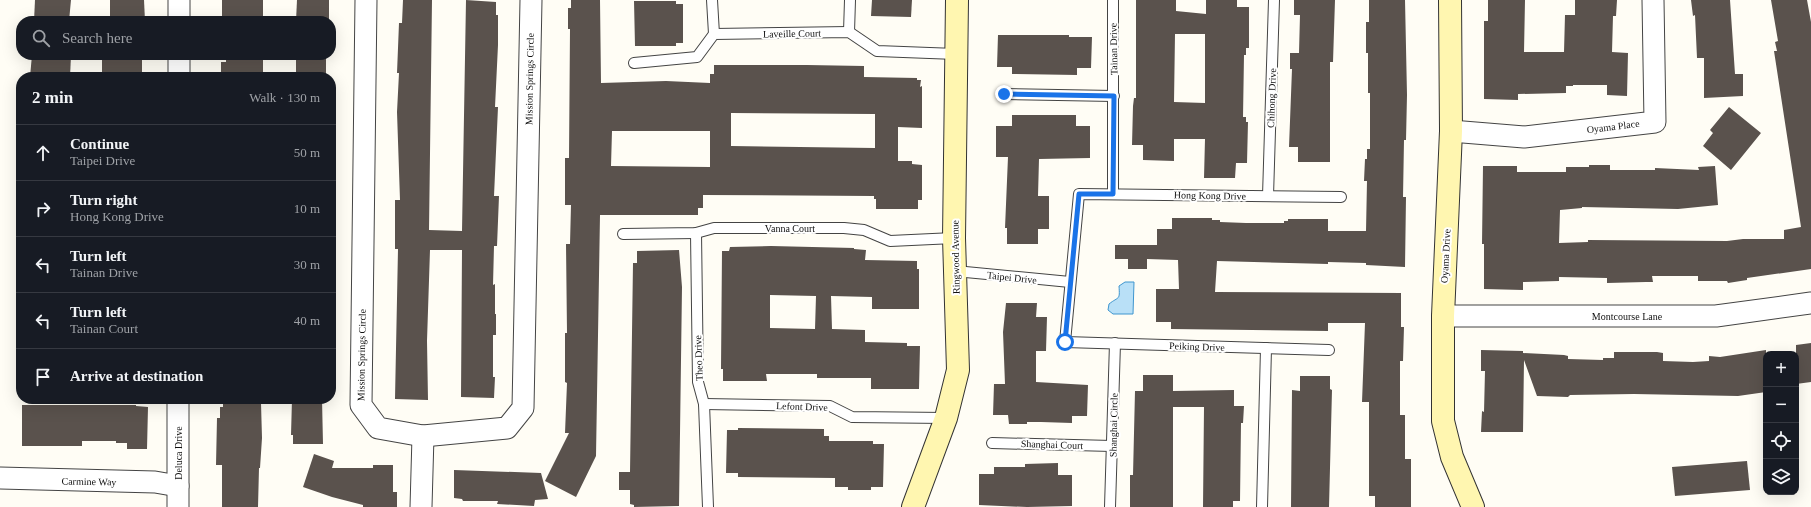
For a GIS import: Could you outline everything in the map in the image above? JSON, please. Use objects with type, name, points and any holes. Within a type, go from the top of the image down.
[{"type":"street","points":[[179,0],[179,16]]},
{"type":"street","name":"Mission Springs Circle","points":[[366,0],[360,405],[378,428],[423,436],[507,428],[523,408],[530,0]]},
{"type":"street","name":"Ringwood Avenue","points":[[912,507],[946,418],[958,370],[954,238],[957,0]]},
{"type":"street","name":"Oyama Drive","points":[[1450,0],[1451,131],[1443,316],[1443,421],[1452,457],[1473,507]]},
{"type":"street","name":"Oyama Place","points":[[1451,131],[1524,137],[1654,122],[1653,0]]},
{"type":"street","points":[[179,60],[179,72]]},
{"type":"street","name":"Montcourse Lane","points":[[1443,316],[1716,316],[1811,303]]},
{"type":"street","name":"Deluca Drive","points":[[178,404],[178,507]]},
{"type":"street","points":[[421,507],[423,436]]},
{"type":"street","name":"Carmine Way","points":[[0,478],[155,482],[178,486]]},
{"type":"lane","points":[[634,63],[697,57],[714,34],[712,0]]},
{"type":"lane","points":[[850,0],[849,32],[877,51],[956,54]]},
{"type":"lane","name":"Tainan Drive","points":[[1112,0],[1114,96],[1113,194]]},
{"type":"lane","name":"Chihong Drive","points":[[1268,196],[1274,0]]},
{"type":"lane","name":"Laveille Court","points":[[714,34],[849,32]]},
{"type":"lane","points":[[1004,94],[1114,96]]},
{"type":"lane","name":"Hong Kong Drive","points":[[1070,282],[1079,194],[1341,197]]},
{"type":"lane","name":"Vanna Court","points":[[623,234],[696,233],[714,228],[844,228],[864,230],[890,241],[954,238]]},
{"type":"lane","name":"Theo Drive","points":[[696,233],[698,382],[704,404],[708,507]]},
{"type":"lane","name":"Taipei Drive","points":[[955,271],[1070,282]]},
{"type":"lane","name":"Peiking Drive","points":[[1070,282],[1065,342],[1329,350]]},
{"type":"lane","name":"Shanghai Circle","points":[[1110,507],[1115,344]]},
{"type":"lane","points":[[1262,507],[1266,348]]},
{"type":"lane","name":"Lefont Drive","points":[[704,404],[830,406],[852,417],[946,418]]},
{"type":"lane","name":"Shanghai Court","points":[[992,443],[1112,446]]},
{"type":"water","points":[[1125,282],[1134,282],[1133,314],[1113,314],[1108,310],[1109,304],[1118,298],[1119,286]]},
{"type":"building","points":[[35,0],[71,0],[69,16],[34,16]]},
{"type":"building","points":[[110,0],[144,0],[145,16],[110,16]]},
{"type":"building","points":[[222,0],[263,0],[263,16],[222,16]]},
{"type":"building","points":[[297,0],[329,0],[329,16],[296,16]]},
{"type":"building","points":[[403,0],[432,0],[429,230],[462,231],[466,0],[496,2],[496,15],[498,15],[498,45],[495,107],[498,107],[494,196],[499,196],[497,246],[494,246],[493,285],[495,284],[496,314],[496,335],[493,335],[493,377],[495,377],[494,398],[461,397],[462,250],[430,250],[427,341],[428,400],[395,399],[398,249],[395,249],[395,200],[400,200],[397,112],[399,73],[397,73],[399,23],[402,23]]},
{"type":"building","points":[[571,0],[600,0],[601,83],[666,81],[710,83],[710,74],[714,74],[714,65],[807,65],[864,66],[864,77],[917,78],[917,80],[921,80],[920,87],[922,86],[922,128],[898,127],[898,161],[912,161],[912,164],[922,165],[922,200],[918,200],[918,209],[876,209],[876,199],[874,199],[874,196],[703,195],[703,208],[698,208],[698,215],[600,215],[596,456],[576,497],[545,481],[569,433],[565,433],[567,383],[565,382],[565,333],[567,333],[566,244],[570,244],[571,205],[565,205],[565,158],[569,158],[570,29],[568,29],[568,8],[571,8]],"holes":[[[731,113],[875,114],[875,148],[731,146]],[[612,131],[710,131],[710,167],[611,166]]]},
{"type":"building","points":[[872,0],[912,0],[911,17],[871,16]]},
{"type":"building","points":[[1136,0],[1176,0],[1176,11],[1206,14],[1206,0],[1237,0],[1237,7],[1249,7],[1249,48],[1246,48],[1246,55],[1244,55],[1243,117],[1246,117],[1246,122],[1248,122],[1247,163],[1236,163],[1235,178],[1204,178],[1205,139],[1174,139],[1174,161],[1143,160],[1143,145],[1132,145],[1133,106],[1134,98],[1136,98]],"holes":[[[1175,34],[1205,34],[1205,103],[1174,102]]]},
{"type":"building","points":[[1294,0],[1335,0],[1333,62],[1330,62],[1330,162],[1298,162],[1298,147],[1289,147],[1292,69],[1290,69],[1290,53],[1299,53],[1300,15],[1294,15]]},
{"type":"building","points":[[1369,0],[1405,0],[1407,95],[1406,140],[1404,140],[1403,197],[1406,197],[1405,267],[1366,265],[1366,263],[1328,262],[1328,264],[1217,261],[1215,292],[1401,293],[1401,327],[1404,327],[1403,361],[1400,361],[1400,415],[1405,415],[1405,459],[1411,459],[1411,507],[1375,507],[1375,496],[1369,496],[1369,402],[1362,402],[1365,323],[1328,323],[1328,331],[1171,329],[1171,322],[1156,322],[1156,289],[1179,289],[1178,260],[1147,259],[1147,269],[1128,269],[1128,259],[1115,259],[1115,245],[1157,245],[1157,229],[1172,229],[1172,218],[1212,218],[1212,220],[1220,220],[1220,222],[1246,223],[1284,223],[1284,221],[1288,221],[1288,219],[1328,219],[1328,231],[1366,231],[1367,181],[1364,181],[1365,159],[1367,159],[1367,149],[1370,149],[1370,93],[1368,93],[1368,53],[1366,53],[1366,22],[1369,22]]},
{"type":"building","points":[[1488,0],[1525,0],[1524,52],[1564,52],[1565,15],[1575,15],[1575,0],[1617,0],[1616,16],[1613,16],[1612,52],[1628,53],[1627,96],[1607,95],[1607,85],[1573,85],[1566,86],[1566,93],[1518,94],[1518,100],[1484,99],[1484,21],[1488,21]]},
{"type":"building","points":[[1691,0],[1730,0],[1735,74],[1743,74],[1743,96],[1704,98],[1704,58],[1697,58],[1695,15],[1693,16]]},
{"type":"building","points":[[1771,0],[1807,0],[1811,22],[1811,269],[1747,278],[1747,280],[1728,283],[1727,281],[1698,281],[1698,276],[1652,276],[1653,282],[1607,283],[1607,278],[1559,277],[1559,281],[1523,282],[1523,290],[1484,289],[1484,244],[1482,244],[1483,166],[1517,166],[1517,172],[1566,172],[1566,167],[1589,167],[1589,165],[1610,165],[1610,170],[1655,170],[1655,168],[1699,170],[1698,167],[1715,166],[1718,205],[1678,209],[1582,207],[1560,210],[1559,243],[1588,242],[1588,240],[1727,241],[1743,239],[1784,239],[1784,230],[1801,227],[1774,51],[1777,51],[1775,42],[1778,41]]},
{"type":"building","points":[[634,1],[676,1],[676,4],[683,4],[683,43],[676,43],[676,46],[635,46]]},
{"type":"building","points":[[998,35],[1069,35],[1069,37],[1092,37],[1091,68],[1077,68],[1077,75],[1012,74],[1012,67],[997,67]]},
{"type":"building","points":[[32,60],[71,60],[70,72],[30,72]]},
{"type":"building","points":[[102,60],[142,60],[142,72],[102,72]]},
{"type":"building","points":[[226,60],[263,60],[263,72],[221,72],[221,62],[226,62]]},
{"type":"building","points":[[296,60],[326,60],[326,72],[296,72]]},
{"type":"building","points":[[1729,107],[1761,133],[1731,170],[1703,146],[1713,133],[1710,130]]},
{"type":"building","points":[[1012,115],[1076,115],[1076,126],[1090,126],[1090,158],[1039,159],[1038,196],[1049,196],[1049,229],[1038,229],[1038,244],[1007,244],[1007,228],[1005,228],[1008,157],[996,157],[996,126],[1012,126]]},
{"type":"building","points":[[771,246],[854,248],[866,250],[865,260],[917,261],[917,269],[919,269],[919,309],[872,309],[872,297],[831,296],[832,329],[865,330],[865,342],[907,343],[907,346],[920,346],[919,389],[871,389],[871,378],[817,378],[817,374],[766,374],[767,381],[723,381],[723,369],[721,369],[722,251],[729,251],[730,247]],"holes":[[[770,295],[816,296],[815,329],[770,328]]]},
{"type":"building","points":[[679,250],[682,287],[679,506],[634,507],[634,505],[630,504],[630,490],[619,490],[619,472],[630,472],[633,263],[637,263],[637,251]]},
{"type":"building","points":[[1006,303],[1037,303],[1036,317],[1047,317],[1046,351],[1036,351],[1036,382],[1088,385],[1087,416],[1072,416],[1072,423],[1027,422],[1027,424],[1009,424],[1008,415],[993,415],[994,384],[1005,384],[1003,332]]},
{"type":"building","points":[[1811,343],[1811,382],[1799,384],[1799,351],[1796,351],[1796,345]]},
{"type":"building","points":[[1481,350],[1523,351],[1523,353],[1564,355],[1568,356],[1568,359],[1603,360],[1603,358],[1614,358],[1614,352],[1657,352],[1663,353],[1663,361],[1693,362],[1709,361],[1709,356],[1720,357],[1766,350],[1763,351],[1763,392],[1738,396],[1634,394],[1570,395],[1568,397],[1537,396],[1524,360],[1523,432],[1481,432],[1482,411],[1484,412],[1485,371],[1481,371]]},
{"type":"building","points":[[1143,375],[1173,375],[1173,391],[1234,390],[1234,406],[1244,406],[1243,423],[1241,423],[1240,501],[1233,501],[1233,507],[1203,507],[1204,407],[1173,407],[1173,507],[1130,507],[1130,475],[1133,475],[1135,391],[1143,391]]},
{"type":"building","points":[[1300,376],[1330,376],[1330,389],[1332,390],[1329,507],[1291,507],[1292,390],[1300,391]]},
{"type":"building","points":[[223,404],[261,404],[262,438],[259,468],[258,507],[222,507],[222,465],[216,465],[217,418],[220,418],[220,407],[223,407]]},
{"type":"building","points":[[292,404],[322,404],[323,444],[293,444],[293,435],[291,435]]},
{"type":"building","points":[[22,405],[136,405],[148,407],[147,449],[127,449],[127,443],[116,443],[116,441],[82,441],[82,446],[22,446]]},
{"type":"building","points":[[738,428],[824,429],[824,436],[829,436],[829,441],[873,441],[873,444],[884,444],[883,487],[871,487],[871,490],[848,490],[848,487],[835,487],[835,478],[738,477],[738,473],[726,473],[727,430],[738,430]]},
{"type":"building","points":[[314,454],[334,461],[332,468],[373,468],[373,465],[393,465],[393,492],[397,492],[397,507],[363,507],[363,505],[332,497],[303,487]]},
{"type":"building","points":[[1747,461],[1750,490],[1675,496],[1672,467]]},
{"type":"building","points":[[1058,463],[1058,475],[1072,475],[1072,506],[1027,507],[979,505],[979,474],[994,474],[994,467],[1025,467],[1025,464]]},
{"type":"building","points":[[454,470],[541,473],[548,499],[535,500],[534,506],[497,504],[498,501],[463,501],[462,499],[454,498]]},
{"type":"route","points":[[1004,94],[1114,96],[1113,194],[1079,194],[1065,342]]}]
